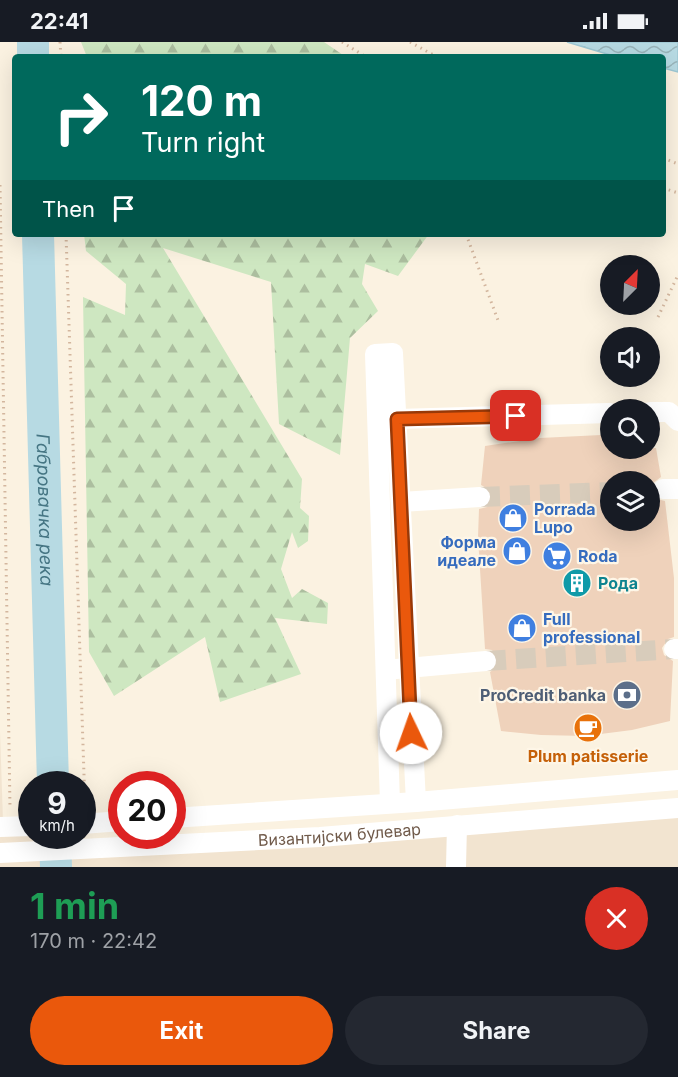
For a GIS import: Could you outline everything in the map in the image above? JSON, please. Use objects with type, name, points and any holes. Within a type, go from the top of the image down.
[{"type":"street","points":[[390,803],[375,354],[393,353],[416,802]]},
{"type":"street","points":[[660,412],[669,412],[678,421]]},
{"type":"street","points":[[397,419],[600,413]]},
{"type":"street","points":[[377,448],[399,446]]},
{"type":"street","points":[[401,502],[480,497]]},
{"type":"street","points":[[380,525],[402,526]]},
{"type":"street","points":[[384,670],[486,661]]},
{"type":"street","name":"Византијски булевар","points":[[186,817],[416,802],[678,780]]},
{"type":"street","name":"Византијски булевар","points":[[9,853],[97,856],[678,808]]},
{"type":"street","points":[[456,867],[457,825]]},
{"type":"path","points":[[342,42],[361,54]]},
{"type":"path","points":[[410,42],[432,54]]},
{"type":"path","points":[[0,185],[1,306],[15,822]]},
{"type":"path","points":[[66,237],[83,771]]},
{"type":"path","points":[[466,237],[499,323]]},
{"type":"path","points":[[658,317],[678,275]]},
{"type":"shaded area","points":[[0,731],[3,821],[18,829],[18,849],[96,849],[96,845],[135,854],[678,816],[678,867],[0,867]]},
{"type":"green space","points":[[81,42],[324,42],[342,54],[86,54]]},
{"type":"green space","points":[[84,237],[427,237],[398,276],[365,264],[362,284],[378,311],[350,338],[340,455],[279,424],[271,282],[163,248],[302,479],[300,508],[309,516],[308,541],[298,548],[292,532],[281,569],[292,598],[302,589],[328,603],[327,624],[275,618],[301,674],[220,702],[205,637],[114,696],[89,652],[83,297],[125,315],[126,284],[86,251]]},
{"type":"water","points":[[567,42],[678,42],[678,72],[666,69],[666,54],[607,54]]},
{"type":"building","name":"Рода","points":[[600,435],[600,459],[658,459],[660,471],[600,471],[600,531],[660,531],[660,500],[665,501],[674,578],[674,637],[668,639],[662,648],[664,655],[673,661],[670,721],[632,730],[585,736],[501,731],[490,672],[497,667],[498,659],[492,650],[485,649],[478,537],[479,509],[487,507],[492,497],[490,490],[481,485],[485,446],[540,438]]},
{"type":"waterway","name":"Габровачка река","points":[[33,42],[33,54]]},
{"type":"waterway","name":"Габровачка река","points":[[38,237],[53,771]]},
{"type":"waterway","name":"Габровачка река","points":[[55,849],[56,867]]},
{"type":"tunnel","points":[[480,497],[600,492]]},
{"type":"tunnel","points":[[486,661],[674,649]]},
{"type":"place","name":"Porrada Lupo","points":[[513,518]]},
{"type":"place","name":"Форма идеале","points":[[517,551]]},
{"type":"place","name":"Roda","points":[[557,556]]},
{"type":"place","name":"Рода","points":[[577,583]]},
{"type":"place","name":"Full professional","points":[[522,628]]},
{"type":"place","name":"ProCredit banka","points":[[627,695]]},
{"type":"place","name":"Plum patisserie","points":[[588,728]]},
{"type":"route","points":[[411,733],[397,419],[516,416]]}]
